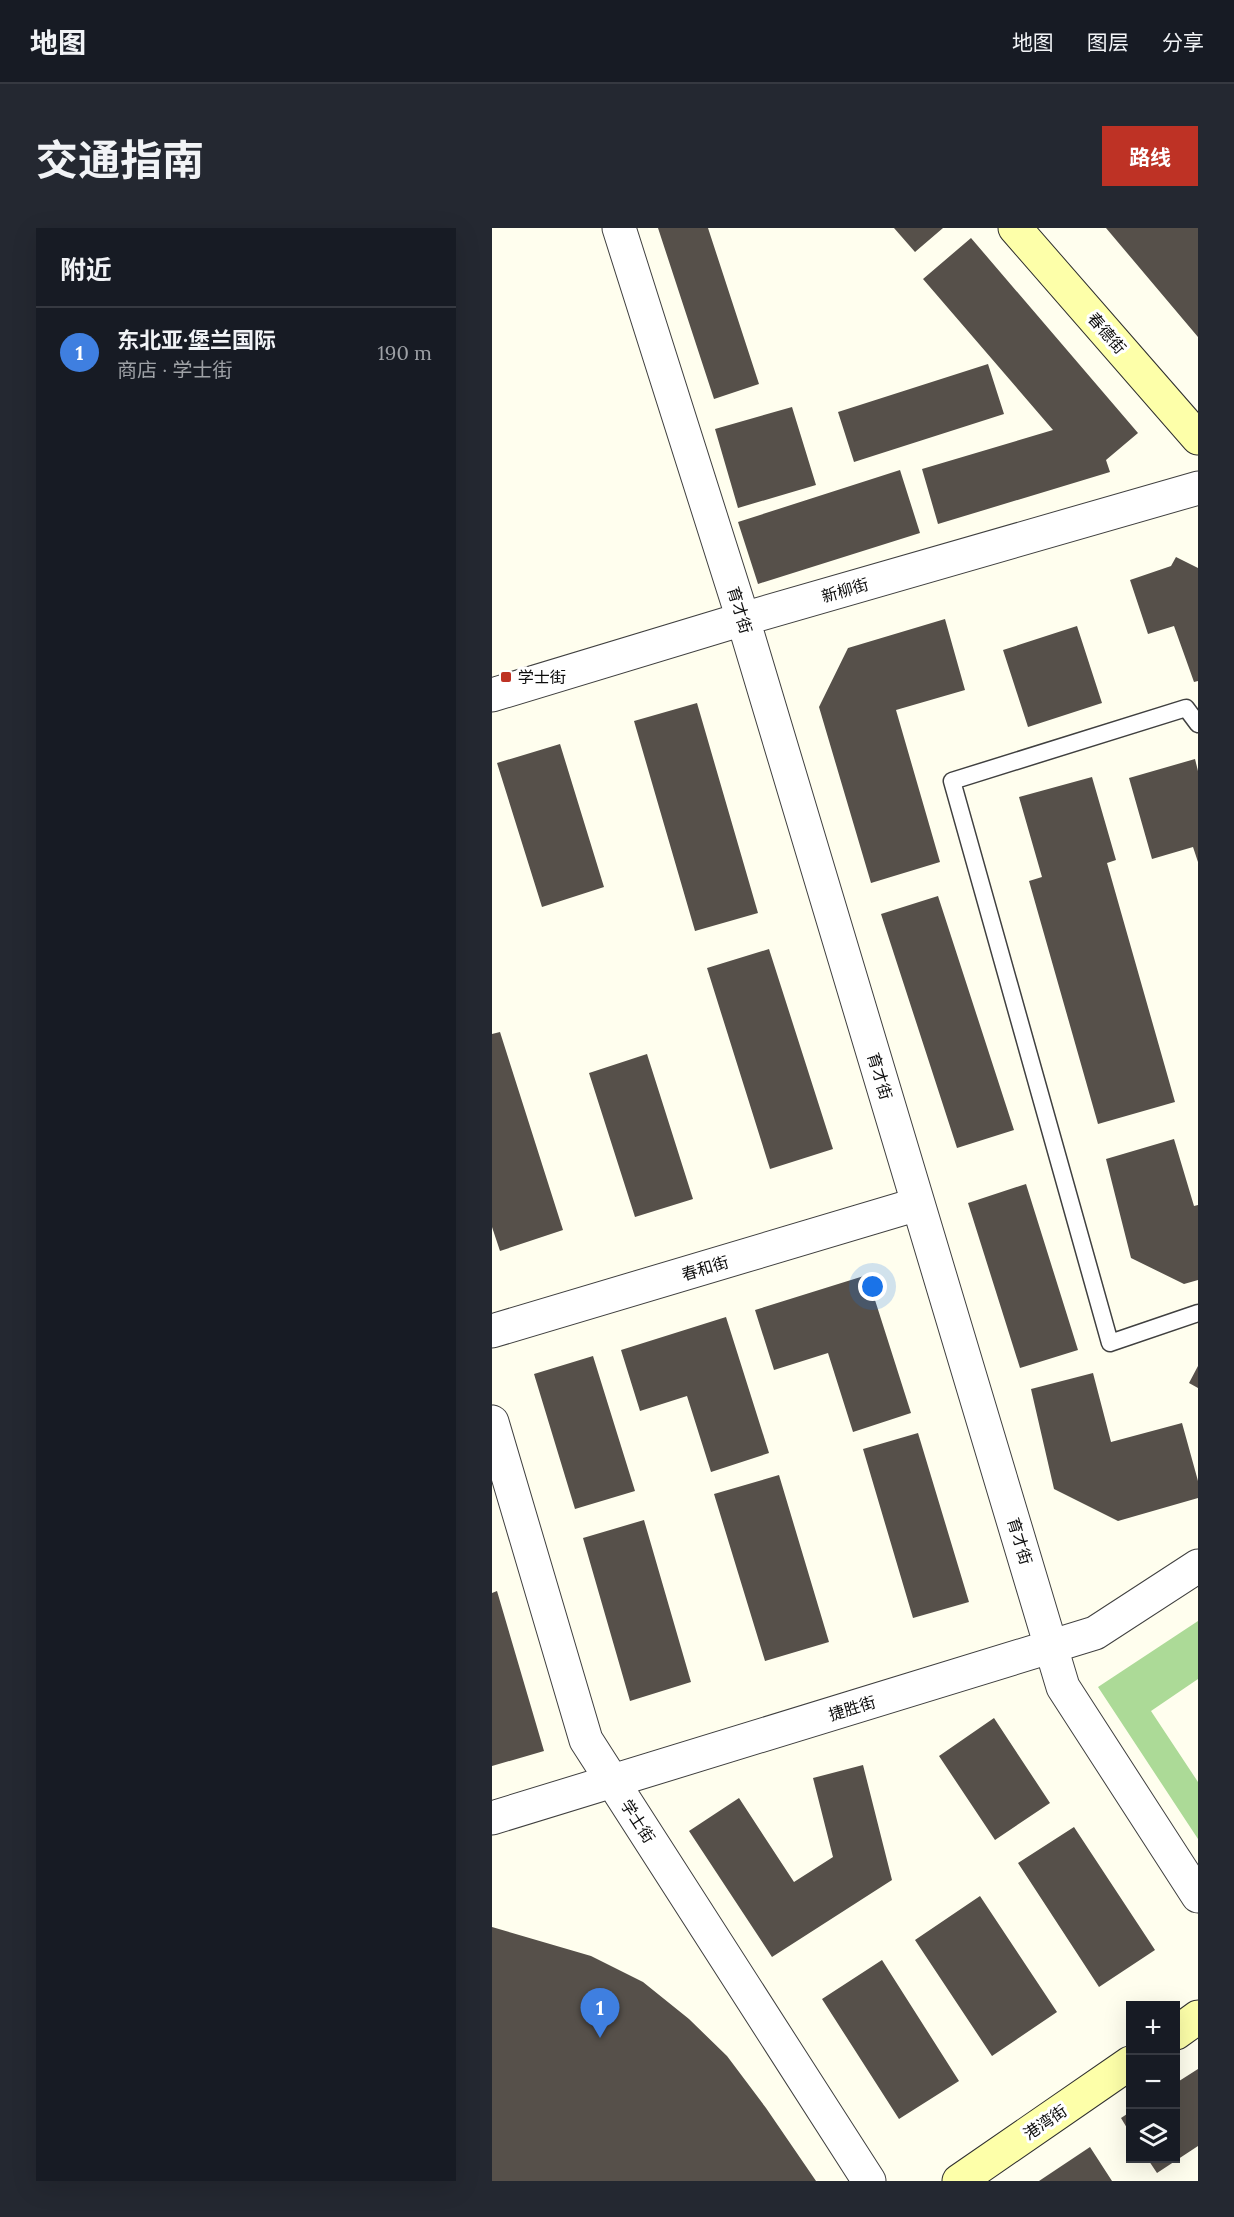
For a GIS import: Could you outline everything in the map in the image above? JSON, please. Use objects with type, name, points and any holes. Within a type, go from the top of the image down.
[{"type":"street","name":"育才街","points":[[619,228],[743,619],[1063,1687],[1198,1896]]},
{"type":"street","name":"春德街","points":[[1016,228],[1198,438]]},
{"type":"street","name":"新柳街","points":[[492,695],[743,619],[1198,488]]},
{"type":"street","name":"春和街","points":[[492,1332],[918,1204]]},
{"type":"street","name":"学士街","points":[[492,1422],[586,1740],[869,2181]]},
{"type":"street","name":"捷胜街","points":[[492,1818],[1095,1633],[1198,1566]]},
{"type":"street","points":[[1180,2030],[1198,2017]]},
{"type":"street","name":"港湾街","points":[[959,2181],[1126,2066]]},
{"type":"lane","points":[[1198,724],[1186,708],[952,781],[1110,1343],[1198,1313]]},
{"type":"green space","points":[[1198,1621],[1198,1679],[1151,1711],[1198,1782],[1198,1839],[1098,1687]]},
{"type":"building","points":[[658,228],[708,228],[759,384],[714,399]]},
{"type":"building","points":[[894,228],[943,228],[915,252]]},
{"type":"building","points":[[1106,228],[1198,228],[1198,337]]},
{"type":"building","points":[[971,238],[1138,433],[1106,460],[1110,472],[938,524],[922,469],[1053,430],[923,279]]},
{"type":"building","points":[[988,364],[1004,414],[854,462],[838,412]]},
{"type":"building","points":[[792,407],[816,485],[738,508],[715,429]]},
{"type":"building","points":[[900,470],[920,533],[758,584],[738,522]]},
{"type":"building","points":[[1176,557],[1198,568],[1198,681],[1194,682],[1174,626],[1148,634],[1130,580],[1171,566]]},
{"type":"building","points":[[945,619],[965,690],[896,710],[940,862],[871,883],[819,707],[848,648]]},
{"type":"building","points":[[1077,626],[1102,703],[1028,727],[1003,650]]},
{"type":"building","points":[[697,703],[758,913],[695,931],[634,721]]},
{"type":"building","points":[[560,744],[604,887],[542,907],[497,763]]},
{"type":"building","points":[[1195,759],[1198,771],[1198,862],[1193,847],[1152,859],[1129,778]]},
{"type":"building","points":[[1092,777],[1116,860],[1107,863],[1175,1102],[1098,1124],[1029,881],[1042,877],[1019,797]]},
{"type":"building","points":[[938,896],[1014,1130],[957,1148],[881,914]]},
{"type":"building","points":[[769,949],[833,1149],[770,1169],[707,968]]},
{"type":"building","points":[[500,1032],[563,1230],[500,1251],[492,1227],[492,1034]]},
{"type":"building","points":[[647,1054],[693,1199],[635,1217],[589,1073]]},
{"type":"building","points":[[1174,1139],[1194,1206],[1198,1205],[1198,1280],[1184,1284],[1131,1258],[1106,1159]]},
{"type":"building","points":[[1026,1184],[1078,1350],[1020,1368],[968,1203]]},
{"type":"building","points":[[867,1275],[911,1413],[853,1432],[828,1353],[774,1370],[755,1310]]},
{"type":"building","points":[[726,1317],[769,1453],[711,1472],[687,1396],[640,1411],[621,1350]]},
{"type":"building","points":[[593,1356],[635,1491],[575,1509],[534,1374]]},
{"type":"building","points":[[1198,1366],[1198,1388],[1189,1383]]},
{"type":"building","points":[[1093,1373],[1111,1442],[1182,1423],[1198,1481],[1198,1498],[1118,1521],[1054,1489],[1031,1389]]},
{"type":"building","points":[[918,1433],[969,1602],[913,1618],[863,1449]]},
{"type":"building","points":[[779,1475],[829,1642],[765,1661],[714,1494]]},
{"type":"building","points":[[644,1520],[691,1682],[630,1701],[583,1538]]},
{"type":"building","points":[[497,1591],[544,1751],[492,1766],[492,1593]]},
{"type":"building","points":[[994,1718],[1050,1803],[995,1840],[939,1756]]},
{"type":"building","points":[[863,1765],[892,1880],[772,1957],[689,1831],[739,1798],[794,1882],[833,1857],[813,1778]]},
{"type":"building","points":[[1074,1827],[1155,1950],[1099,1987],[1018,1863]]},
{"type":"building","points":[[980,1896],[1057,2012],[992,2056],[915,1940]]},
{"type":"building","points":[[492,1927],[591,1956],[643,1982],[689,2019],[727,2056],[816,2181],[492,2181]]},
{"type":"building","points":[[882,1960],[959,2081],[899,2119],[822,1999]]},
{"type":"building","points":[[1198,2069],[1198,2146],[1180,2158],[1180,2109],[1180,2080]]},
{"type":"building","points":[[1126,2115],[1126,2126],[1121,2118]]},
{"type":"building","points":[[1090,2147],[1112,2181],[1039,2181]]},
{"type":"building","points":[[1150,2163],[1172,2163],[1157,2173]]},
{"type":"place","name":"学士街","points":[[506,677]]},
{"type":"place","name":"东北亚·堡兰国际","points":[[600,2038]]}]
